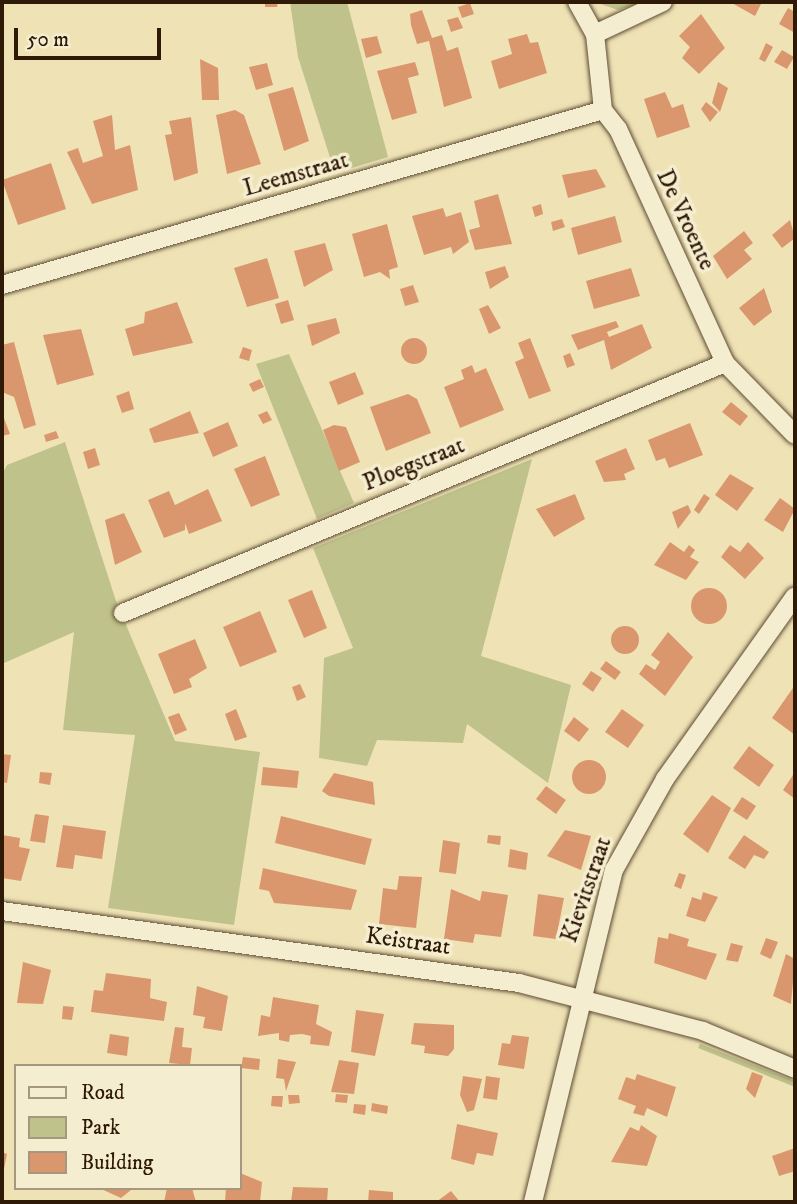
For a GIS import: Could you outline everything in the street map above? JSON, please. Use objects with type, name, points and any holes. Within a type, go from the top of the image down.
[{"type":"street","name":"De Vroente","points":[[577,2],[595,34],[603,110],[618,129],[725,363],[795,435]]},
{"type":"street","points":[[595,34],[663,2]]},
{"type":"street","name":"Leemstraat","points":[[2,285],[603,110]]},
{"type":"street","name":"Ploegstraat","points":[[122,613],[725,363]]},
{"type":"street","name":"Kievitstraat","points":[[533,1202],[580,996],[614,870],[639,822],[795,596]]},
{"type":"street","name":"Keistraat","points":[[2,911],[580,996],[703,1031],[795,1069]]},
{"type":"green space","points":[[290,2],[347,2],[388,157],[335,173],[298,57]]},
{"type":"green space","points":[[595,2],[636,2],[636,4],[618,10]]},
{"type":"green space","points":[[289,354],[354,503],[317,519],[256,364]]},
{"type":"green space","points":[[65,442],[116,601],[175,741],[260,752],[234,925],[108,908],[135,735],[63,730],[74,632],[2,664],[2,475],[7,465]]},
{"type":"green space","points":[[532,459],[481,656],[571,685],[548,783],[467,724],[463,743],[377,740],[367,766],[319,758],[324,658],[353,648],[313,548]]},
{"type":"green space","points":[[700,1044],[795,1081],[795,1087],[698,1048]]},
{"type":"building","points":[[265,2],[278,2],[277,7],[265,7]]},
{"type":"building","points":[[730,2],[757,2],[761,4],[755,16]]},
{"type":"building","points":[[470,3],[474,14],[462,18],[458,7]]},
{"type":"building","points":[[788,8],[795,12],[795,33],[779,24]]},
{"type":"building","points":[[422,10],[432,38],[442,35],[447,51],[458,47],[472,98],[444,107],[429,41],[417,44],[411,25],[410,14]]},
{"type":"building","points":[[701,14],[725,48],[699,74],[682,58],[690,47],[679,36]]},
{"type":"building","points":[[458,17],[463,28],[451,32],[447,20]]},
{"type":"building","points":[[527,34],[530,43],[538,42],[547,73],[499,89],[491,61],[512,54],[508,39]]},
{"type":"building","points":[[377,36],[382,53],[366,58],[361,39]]},
{"type":"building","points":[[766,43],[773,47],[765,62],[759,59]]},
{"type":"building","points":[[782,50],[794,57],[787,69],[774,62]]},
{"type":"building","points":[[200,59],[218,68],[219,100],[202,100]]},
{"type":"building","points":[[415,62],[419,75],[408,78],[417,113],[392,120],[377,71]]},
{"type":"building","points":[[267,63],[273,85],[256,90],[249,67]]},
{"type":"building","points":[[718,82],[728,88],[720,112],[712,103]]},
{"type":"building","points":[[293,87],[309,141],[284,151],[268,94]]},
{"type":"building","points":[[665,92],[672,108],[683,104],[690,127],[657,138],[644,99]]},
{"type":"building","points":[[706,102],[718,112],[710,122],[701,109]]},
{"type":"building","points":[[235,110],[244,115],[261,164],[227,174],[216,115]]},
{"type":"building","points":[[112,115],[115,150],[130,145],[138,190],[92,204],[67,152],[78,148],[83,163],[103,156],[93,121]]},
{"type":"building","points":[[191,117],[198,173],[174,181],[165,135],[172,134],[169,121]]},
{"type":"building","points":[[51,163],[66,209],[18,225],[2,180]]},
{"type":"building","points":[[596,169],[606,187],[568,198],[562,175]]},
{"type":"building","points":[[498,194],[512,244],[475,250],[469,230],[480,227],[474,201]]},
{"type":"building","points":[[541,204],[543,214],[535,217],[532,207]]},
{"type":"building","points":[[443,208],[446,217],[461,212],[469,242],[453,254],[451,247],[424,255],[412,216]]},
{"type":"building","points":[[615,216],[622,242],[578,255],[571,228]]},
{"type":"building","points":[[562,219],[565,227],[553,231],[551,222]]},
{"type":"building","points":[[790,220],[795,238],[782,248],[772,235]]},
{"type":"building","points":[[387,224],[398,267],[389,270],[390,279],[380,272],[364,277],[352,234]]},
{"type":"building","points":[[744,231],[753,243],[744,250],[752,259],[727,279],[713,256]]},
{"type":"building","points":[[325,243],[333,270],[304,287],[294,251]]},
{"type":"building","points":[[267,258],[279,298],[247,307],[234,268]]},
{"type":"building","points":[[505,266],[509,277],[490,289],[485,272]]},
{"type":"building","points":[[631,268],[640,296],[594,309],[586,281]]},
{"type":"building","points":[[413,285],[419,302],[405,306],[400,289]]},
{"type":"building","points":[[764,288],[772,312],[754,326],[739,308]]},
{"type":"building","points":[[288,300],[294,320],[281,324],[275,304]]},
{"type":"building","points":[[177,302],[193,343],[133,356],[125,329],[144,323],[145,312]]},
{"type":"building","points":[[488,305],[501,328],[489,334],[479,309]]},
{"type":"building","points":[[336,318],[340,333],[312,346],[307,325]]},
{"type":"building","points":[[616,321],[619,327],[607,332],[609,337],[642,324],[652,348],[611,370],[604,340],[578,350],[571,335]]},
{"type":"building","points":[[81,329],[94,375],[57,385],[43,335]]},
{"type":"building","points":[[414,338],[423,342],[427,351],[423,360],[414,364],[405,360],[401,351],[405,342]]},
{"type":"building","points":[[530,338],[551,391],[529,399],[515,362],[524,358],[518,343]]},
{"type":"building","points":[[14,342],[36,425],[24,429],[14,397],[2,392],[2,345]]},
{"type":"building","points":[[243,347],[252,350],[249,361],[239,358]]},
{"type":"building","points":[[570,353],[575,365],[567,368],[563,356]]},
{"type":"building","points":[[472,365],[475,373],[486,368],[504,410],[460,428],[444,387],[464,379],[461,370]]},
{"type":"building","points":[[355,372],[364,394],[338,405],[329,382]]},
{"type":"building","points":[[260,379],[264,387],[253,392],[249,384]]},
{"type":"building","points":[[129,391],[134,409],[122,413],[116,396]]},
{"type":"building","points":[[408,394],[417,399],[431,433],[386,451],[370,407]]},
{"type":"building","points":[[731,402],[748,416],[740,426],[722,412]]},
{"type":"building","points":[[190,411],[199,433],[154,443],[149,429]]},
{"type":"building","points":[[267,411],[272,420],[263,424],[258,415]]},
{"type":"building","points":[[2,413],[10,434],[2,436]]},
{"type":"building","points":[[228,422],[238,446],[213,457],[203,433]]},
{"type":"building","points":[[690,423],[703,455],[669,468],[665,458],[656,461],[648,440]]},
{"type":"building","points":[[334,425],[346,427],[360,462],[339,471],[323,430]]},
{"type":"building","points":[[56,431],[59,438],[46,442],[44,435]]},
{"type":"building","points":[[95,448],[100,465],[88,469],[83,452]]},
{"type":"building","points":[[626,448],[635,469],[624,474],[626,480],[604,482],[595,461]]},
{"type":"building","points":[[265,456],[280,495],[251,507],[234,469]]},
{"type":"building","points":[[730,474],[754,488],[737,511],[715,495]]},
{"type":"building","points":[[208,489],[222,521],[189,534],[185,523],[185,530],[164,538],[148,500],[169,491],[175,505]]},
{"type":"building","points":[[575,494],[585,519],[554,537],[536,509]]},
{"type":"building","points":[[704,494],[710,498],[699,514],[694,510]]},
{"type":"building","points":[[780,498],[795,509],[783,532],[764,520]]},
{"type":"building","points":[[688,505],[691,512],[678,529],[672,512]]},
{"type":"building","points":[[124,513],[142,552],[115,565],[105,520]]},
{"type":"building","points":[[670,542],[684,552],[689,545],[695,550],[690,557],[699,562],[686,580],[654,565]]},
{"type":"building","points":[[748,542],[764,558],[745,579],[721,557],[730,545],[740,552]]},
{"type":"building","points":[[709,588],[721,594],[727,606],[721,618],[709,624],[697,618],[691,606],[697,594]]},
{"type":"building","points":[[312,590],[327,628],[304,638],[288,600]]},
{"type":"building","points":[[260,611],[277,652],[240,667],[223,627]]},
{"type":"building","points":[[625,626],[635,630],[639,640],[635,650],[625,654],[615,650],[611,640],[615,630]]},
{"type":"building","points":[[668,632],[693,657],[665,696],[639,674],[646,664],[655,670],[660,662],[651,655]]},
{"type":"building","points":[[195,639],[207,668],[189,679],[192,687],[174,694],[158,654]]},
{"type":"building","points":[[606,661],[621,672],[615,680],[600,669]]},
{"type":"building","points":[[591,671],[602,678],[593,692],[582,684]]},
{"type":"building","points":[[300,684],[306,697],[297,701],[292,687]]},
{"type":"building","points":[[795,685],[795,735],[772,718]]},
{"type":"building","points":[[236,709],[247,737],[235,741],[225,714]]},
{"type":"building","points":[[622,709],[644,725],[628,748],[605,732]]},
{"type":"building","points":[[179,713],[187,730],[175,735],[168,717]]},
{"type":"building","points":[[574,717],[589,729],[579,742],[564,731]]},
{"type":"building","points":[[749,746],[774,765],[759,787],[733,768]]},
{"type":"building","points":[[2,754],[11,755],[7,783],[2,782]]},
{"type":"building","points":[[589,760],[601,765],[606,777],[601,789],[589,794],[577,789],[572,777],[577,765]]},
{"type":"building","points":[[263,767],[299,771],[297,788],[261,785]]},
{"type":"building","points":[[40,772],[52,773],[50,785],[39,783]]},
{"type":"building","points":[[795,772],[795,799],[783,790]]},
{"type":"building","points":[[334,773],[373,782],[375,805],[329,796],[322,791]]},
{"type":"building","points":[[546,786],[566,800],[556,814],[536,799]]},
{"type":"building","points":[[712,795],[731,808],[708,853],[683,834]]},
{"type":"building","points":[[742,797],[756,806],[747,820],[733,811]]},
{"type":"building","points":[[35,814],[49,816],[45,843],[30,841]]},
{"type":"building","points":[[281,816],[372,839],[365,865],[275,843]]},
{"type":"building","points":[[63,825],[106,831],[102,859],[75,855],[73,869],[56,867]]},
{"type":"building","points":[[565,830],[591,836],[581,870],[547,856]]},
{"type":"building","points":[[2,835],[20,838],[19,847],[30,849],[21,881],[2,878]]},
{"type":"building","points":[[488,835],[501,836],[500,845],[487,843]]},
{"type":"building","points":[[744,835],[769,852],[764,859],[754,855],[745,869],[728,858]]},
{"type":"building","points":[[443,840],[460,843],[456,874],[439,872]]},
{"type":"building","points":[[510,849],[528,853],[526,870],[508,867]]},
{"type":"building","points":[[263,868],[357,890],[351,910],[274,903],[269,891],[259,889]]},
{"type":"building","points":[[679,873],[686,875],[681,889],[674,886]]},
{"type":"building","points":[[399,876],[422,877],[416,928],[379,924],[383,888],[397,890]]},
{"type":"building","points":[[451,889],[480,901],[482,891],[508,895],[501,937],[475,934],[473,943],[444,939]]},
{"type":"building","points":[[703,892],[718,897],[705,922],[686,916],[692,897],[701,900]]},
{"type":"building","points":[[538,894],[564,898],[556,939],[533,936]]},
{"type":"building","points":[[669,933],[689,939],[687,946],[717,954],[706,980],[654,963],[658,937],[668,939]]},
{"type":"building","points":[[766,938],[778,942],[771,959],[760,954]]},
{"type":"building","points":[[731,943],[743,946],[738,962],[726,960]]},
{"type":"building","points":[[786,954],[795,959],[791,1004],[773,996]]},
{"type":"building","points":[[23,962],[51,970],[43,1004],[17,1003]]},
{"type":"building","points":[[106,973],[151,979],[150,998],[167,1002],[164,1021],[91,1012],[94,990],[103,991]]},
{"type":"building","points":[[197,986],[228,996],[222,1031],[203,1028],[205,1017],[193,1015]]},
{"type":"building","points":[[273,997],[319,1005],[316,1024],[332,1032],[329,1046],[310,1044],[311,1036],[302,1034],[290,1035],[289,1042],[279,1040],[279,1033],[258,1036],[261,1015],[270,1017]]},
{"type":"building","points":[[63,1006],[74,1007],[72,1020],[62,1019]]},
{"type":"building","points":[[356,1010],[384,1014],[375,1056],[351,1052]]},
{"type":"building","points":[[414,1023],[454,1025],[454,1049],[448,1056],[424,1053],[425,1046],[411,1044]]},
{"type":"building","points":[[175,1027],[184,1028],[182,1047],[192,1048],[190,1064],[169,1063]]},
{"type":"building","points":[[110,1034],[129,1037],[127,1056],[107,1053]]},
{"type":"building","points":[[512,1035],[529,1037],[524,1069],[498,1065],[502,1043],[510,1044]]},
{"type":"building","points":[[243,1057],[260,1059],[259,1070],[242,1068]]},
{"type":"building","points":[[278,1059],[296,1062],[286,1091],[284,1079],[276,1078]]},
{"type":"building","points":[[339,1060],[359,1063],[354,1094],[331,1092]]},
{"type":"building","points":[[752,1072],[763,1076],[755,1098],[746,1089]]},
{"type":"building","points":[[637,1074],[676,1087],[667,1117],[647,1108],[644,1116],[633,1113],[636,1106],[618,1099],[626,1077],[635,1080]]},
{"type":"building","points":[[463,1076],[482,1079],[474,1110],[467,1112],[460,1095]]},
{"type":"building","points":[[486,1076],[500,1078],[497,1100],[483,1098]]},
{"type":"building","points":[[336,1094],[348,1095],[347,1103],[335,1102]]},
{"type":"building","points":[[288,1095],[299,1095],[300,1103],[289,1104]]},
{"type":"building","points":[[272,1096],[283,1096],[282,1107],[271,1106]]},
{"type":"building","points":[[372,1103],[388,1106],[387,1114],[371,1111]]},
{"type":"building","points":[[354,1104],[366,1105],[365,1115],[353,1113]]},
{"type":"building","points":[[457,1124],[498,1133],[493,1156],[477,1153],[474,1165],[451,1159]]},
{"type":"building","points":[[641,1125],[657,1136],[647,1166],[611,1162],[630,1127],[639,1131]]},
{"type":"building","points":[[795,1148],[795,1171],[779,1176],[772,1156]]},
{"type":"building","points":[[2,1152],[7,1154],[3,1174],[2,1174]]},
{"type":"building","points":[[242,1174],[262,1182],[260,1202],[225,1202],[226,1190],[242,1190]]},
{"type":"building","points":[[293,1187],[328,1188],[327,1202],[291,1202]]},
{"type":"building","points":[[103,1190],[131,1190],[121,1198]]},
{"type":"building","points":[[167,1190],[193,1190],[196,1202],[164,1202]]},
{"type":"building","points":[[369,1190],[393,1192],[393,1202],[368,1202]]},
{"type":"building","points":[[451,1191],[460,1202],[436,1202]]}]
